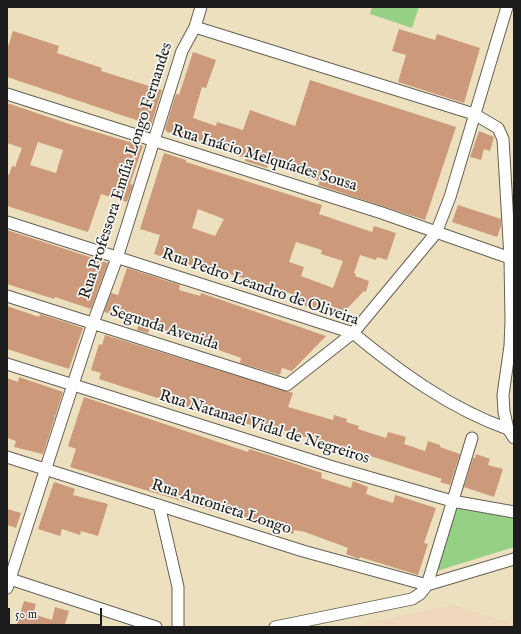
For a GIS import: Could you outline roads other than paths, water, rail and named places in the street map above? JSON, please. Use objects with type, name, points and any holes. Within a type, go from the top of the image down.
[{"type":"street","name":"Rua Professora Emília Longo Fernandes","points":[[8,582],[93,323],[117,258],[182,51],[195,27],[201,7]]},
{"type":"street","points":[[353,333],[436,232],[448,203],[507,7]]},
{"type":"street","points":[[195,27],[474,114],[498,128],[502,140],[510,258],[510,346],[503,395],[504,412],[511,434]]},
{"type":"street","name":"Rua Inácio Melquíades Sousa","points":[[7,94],[153,142],[348,203],[510,258]]},
{"type":"street","name":"Rua Pedro Leandro de Oliveira","points":[[7,222],[353,333],[390,364],[430,390],[511,434]]},
{"type":"street","name":"Segunda Avenida","points":[[7,296],[287,385],[353,333]]},
{"type":"street","name":"Rua Natanael Vidal de Negreiros","points":[[7,364],[333,467],[452,501],[514,512]]},
{"type":"street","points":[[275,627],[412,599],[420,594],[427,585],[472,438]]},
{"type":"street","name":"Rua Antonieta Longo","points":[[7,457],[303,551],[427,585]]},
{"type":"street","points":[[159,505],[178,587],[178,627]]},
{"type":"street","points":[[427,585],[514,558]]},
{"type":"street","points":[[8,582],[156,627]]}]
